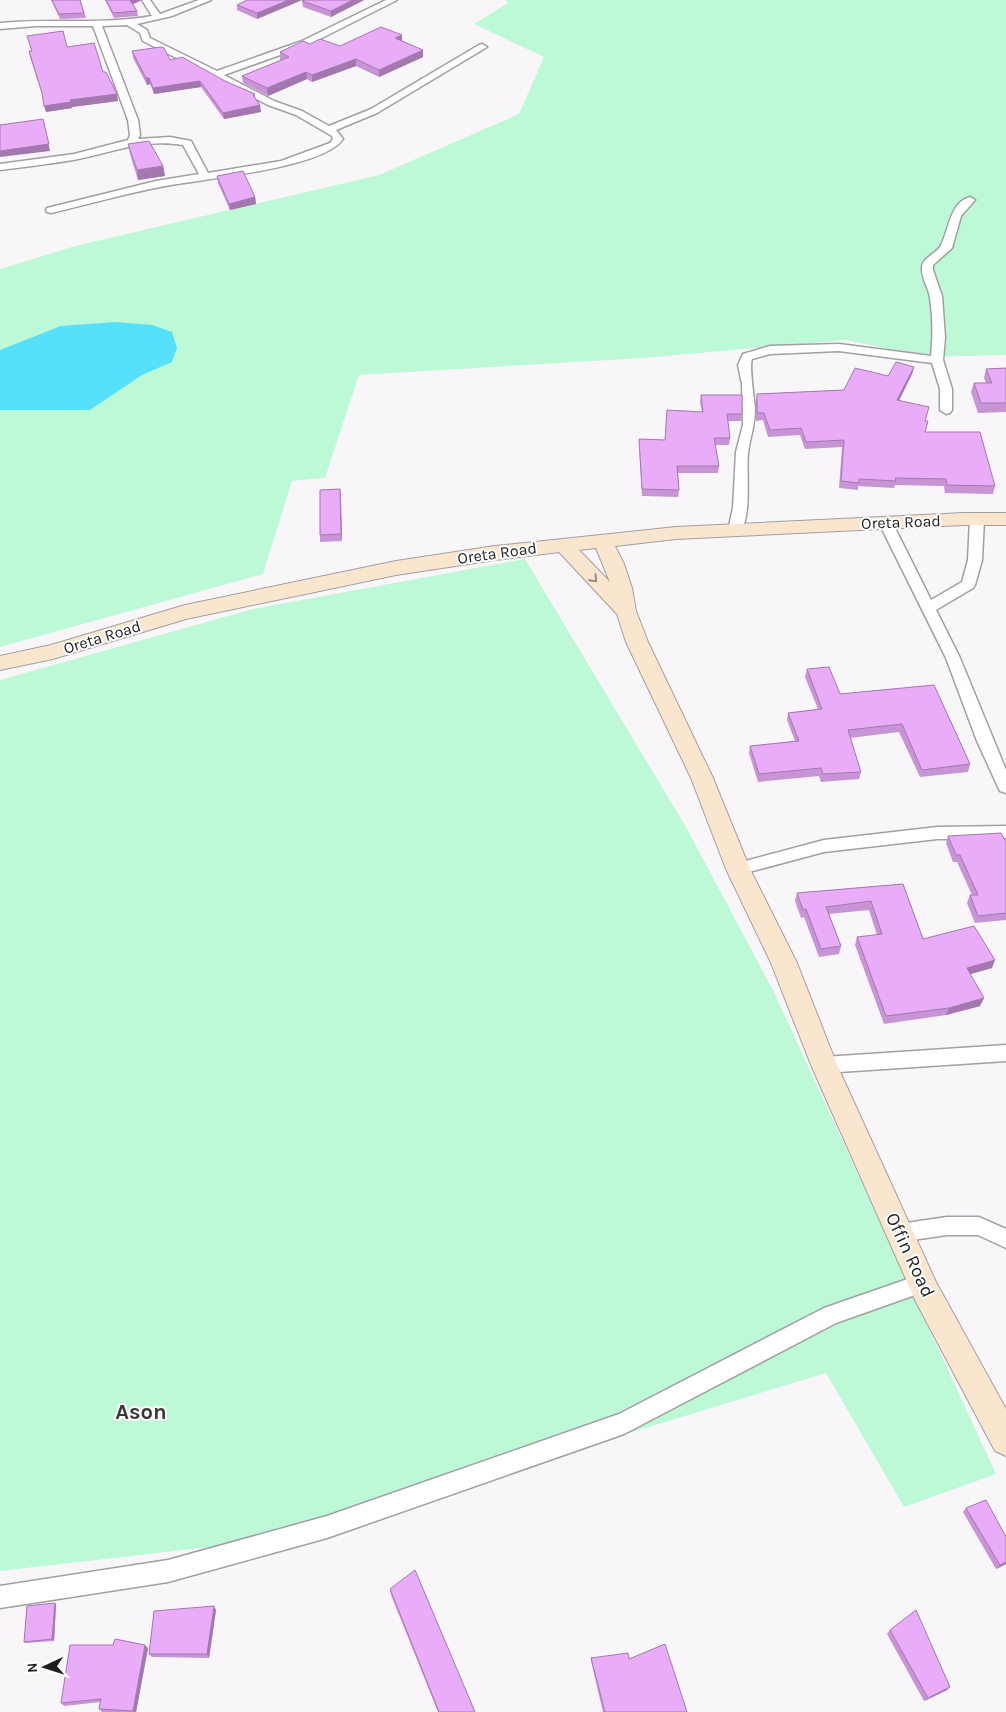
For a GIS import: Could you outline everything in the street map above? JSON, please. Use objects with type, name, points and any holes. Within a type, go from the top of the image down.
[{"type":"street","points":[[146,0],[158,18]]},
{"type":"street","points":[[1,24],[97,24],[148,20],[207,0]]},
{"type":"street","points":[[216,75],[305,43],[393,0]]},
{"type":"street","points":[[144,32],[148,26],[148,20]]},
{"type":"street","points":[[51,210],[156,184],[283,164],[334,145],[338,139],[336,134],[299,113],[272,103],[146,39],[144,32],[128,22]]},
{"type":"street","points":[[97,24],[133,120],[135,135],[132,142]]},
{"type":"street","points":[[328,130],[374,111],[482,48]]},
{"type":"street","points":[[0,167],[74,157],[132,142],[170,140],[187,143],[205,176]]},
{"type":"street","points":[[946,410],[946,389],[937,360],[939,337],[936,296],[927,270],[928,264],[946,248],[956,215],[970,200]]},
{"type":"street","points":[[735,530],[740,508],[742,452],[748,425],[748,384],[744,365],[747,357],[756,353],[780,349],[853,348],[917,359],[937,360]]},
{"type":"street","points":[[928,608],[968,585],[975,560],[977,519]]},
{"type":"street","name":"Oreta Road","points":[[0,663],[53,652],[185,612],[396,568],[495,553],[676,533],[1006,519]]},
{"type":"street","points":[[886,523],[953,658],[985,741],[1006,787]]},
{"type":"street","points":[[603,542],[622,588],[626,611]]},
{"type":"street","points":[[563,545],[626,611]]},
{"type":"street","name":"Offin Road","points":[[626,611],[655,682],[702,778],[738,869],[784,963],[824,1065],[899,1233],[922,1283],[1006,1440]]},
{"type":"street","points":[[738,869],[824,846],[937,833],[1006,832]]},
{"type":"street","points":[[824,1065],[1006,1053]]},
{"type":"street","points":[[899,1233],[947,1226],[980,1226],[1006,1239]]},
{"type":"street","points":[[0,1597],[168,1571],[327,1527],[624,1423],[831,1315],[922,1283]]},
{"type":"green space","points":[[505,0],[1006,0],[1006,355],[927,357],[846,340],[643,358],[359,375],[325,478],[292,481],[263,574],[0,647],[0,269],[75,246],[379,175],[519,114],[544,57],[474,24],[508,3]]},
{"type":"green space","points":[[525,559],[686,827],[773,990],[996,1474],[904,1507],[826,1373],[281,1539],[0,1571],[0,680],[253,609]]},
{"type":"water","points":[[115,322],[152,325],[172,332],[177,348],[172,362],[142,375],[90,410],[0,410],[0,350],[61,326]]},
{"type":"building","points":[[52,0],[80,0],[84,13],[59,14]]},
{"type":"building","points":[[106,0],[130,0],[137,11],[113,13]]},
{"type":"building","points":[[247,0],[289,0],[257,13],[237,5]]},
{"type":"building","points":[[353,0],[331,11],[302,1]]},
{"type":"building","points":[[381,27],[402,35],[395,38],[423,50],[379,70],[356,59],[312,75],[306,72],[267,88],[242,76],[289,57],[280,52],[303,41],[310,44],[320,39],[340,46]]},
{"type":"building","points":[[63,31],[67,47],[94,43],[103,72],[106,72],[117,94],[70,100],[71,102],[44,106],[29,51],[32,51],[27,36]]},
{"type":"building","points":[[164,48],[170,60],[182,57],[225,81],[255,94],[253,95],[260,105],[223,113],[200,81],[153,88],[132,51]]},
{"type":"building","points":[[43,119],[49,144],[0,151],[0,125]]},
{"type":"building","points":[[149,141],[163,166],[137,170],[128,144]]},
{"type":"building","points":[[243,171],[255,197],[229,204],[217,176]]},
{"type":"building","points":[[896,362],[914,367],[897,400],[929,407],[925,421],[928,421],[925,432],[980,432],[995,486],[947,485],[946,479],[895,478],[896,481],[859,479],[859,483],[841,481],[844,440],[806,442],[801,428],[770,430],[764,413],[757,413],[757,394],[844,390],[855,368],[888,376]]},
{"type":"building","points":[[1006,368],[1006,403],[981,403],[974,383],[992,383],[986,369]]},
{"type":"building","points":[[701,395],[742,395],[742,414],[727,414],[730,438],[714,438],[719,466],[677,466],[679,490],[642,489],[639,439],[665,440],[667,410],[703,412]]},
{"type":"building","points":[[340,489],[341,534],[320,535],[320,490]]},
{"type":"building","points":[[829,667],[840,694],[934,685],[970,764],[922,770],[902,724],[848,730],[861,772],[823,774],[821,768],[759,774],[750,746],[799,741],[788,713],[822,709],[807,669]]},
{"type":"building","points":[[1001,833],[1006,842],[1006,913],[978,916],[970,895],[978,895],[960,855],[956,855],[948,836]]},
{"type":"building","points":[[903,884],[923,939],[974,926],[995,960],[967,968],[984,998],[949,1008],[886,1016],[857,937],[882,934],[871,901],[826,907],[841,946],[821,949],[806,909],[803,910],[797,893]]},
{"type":"building","points":[[986,1500],[1006,1537],[1006,1562],[1000,1565],[966,1508]]},
{"type":"building","points":[[415,1570],[475,1712],[439,1712],[390,1589]]},
{"type":"building","points":[[55,1603],[52,1639],[24,1642],[27,1606]]},
{"type":"building","points":[[214,1606],[207,1654],[149,1654],[154,1611]]},
{"type":"building","points":[[916,1610],[950,1687],[928,1698],[890,1630]]},
{"type":"building","points":[[115,1639],[145,1645],[133,1711],[99,1709],[101,1699],[61,1703],[70,1645],[113,1645]]},
{"type":"building","points":[[665,1644],[687,1712],[605,1712],[591,1658],[628,1653],[629,1659]]},
{"type":"district","name":"Ason","points":[[141,1412]]}]
